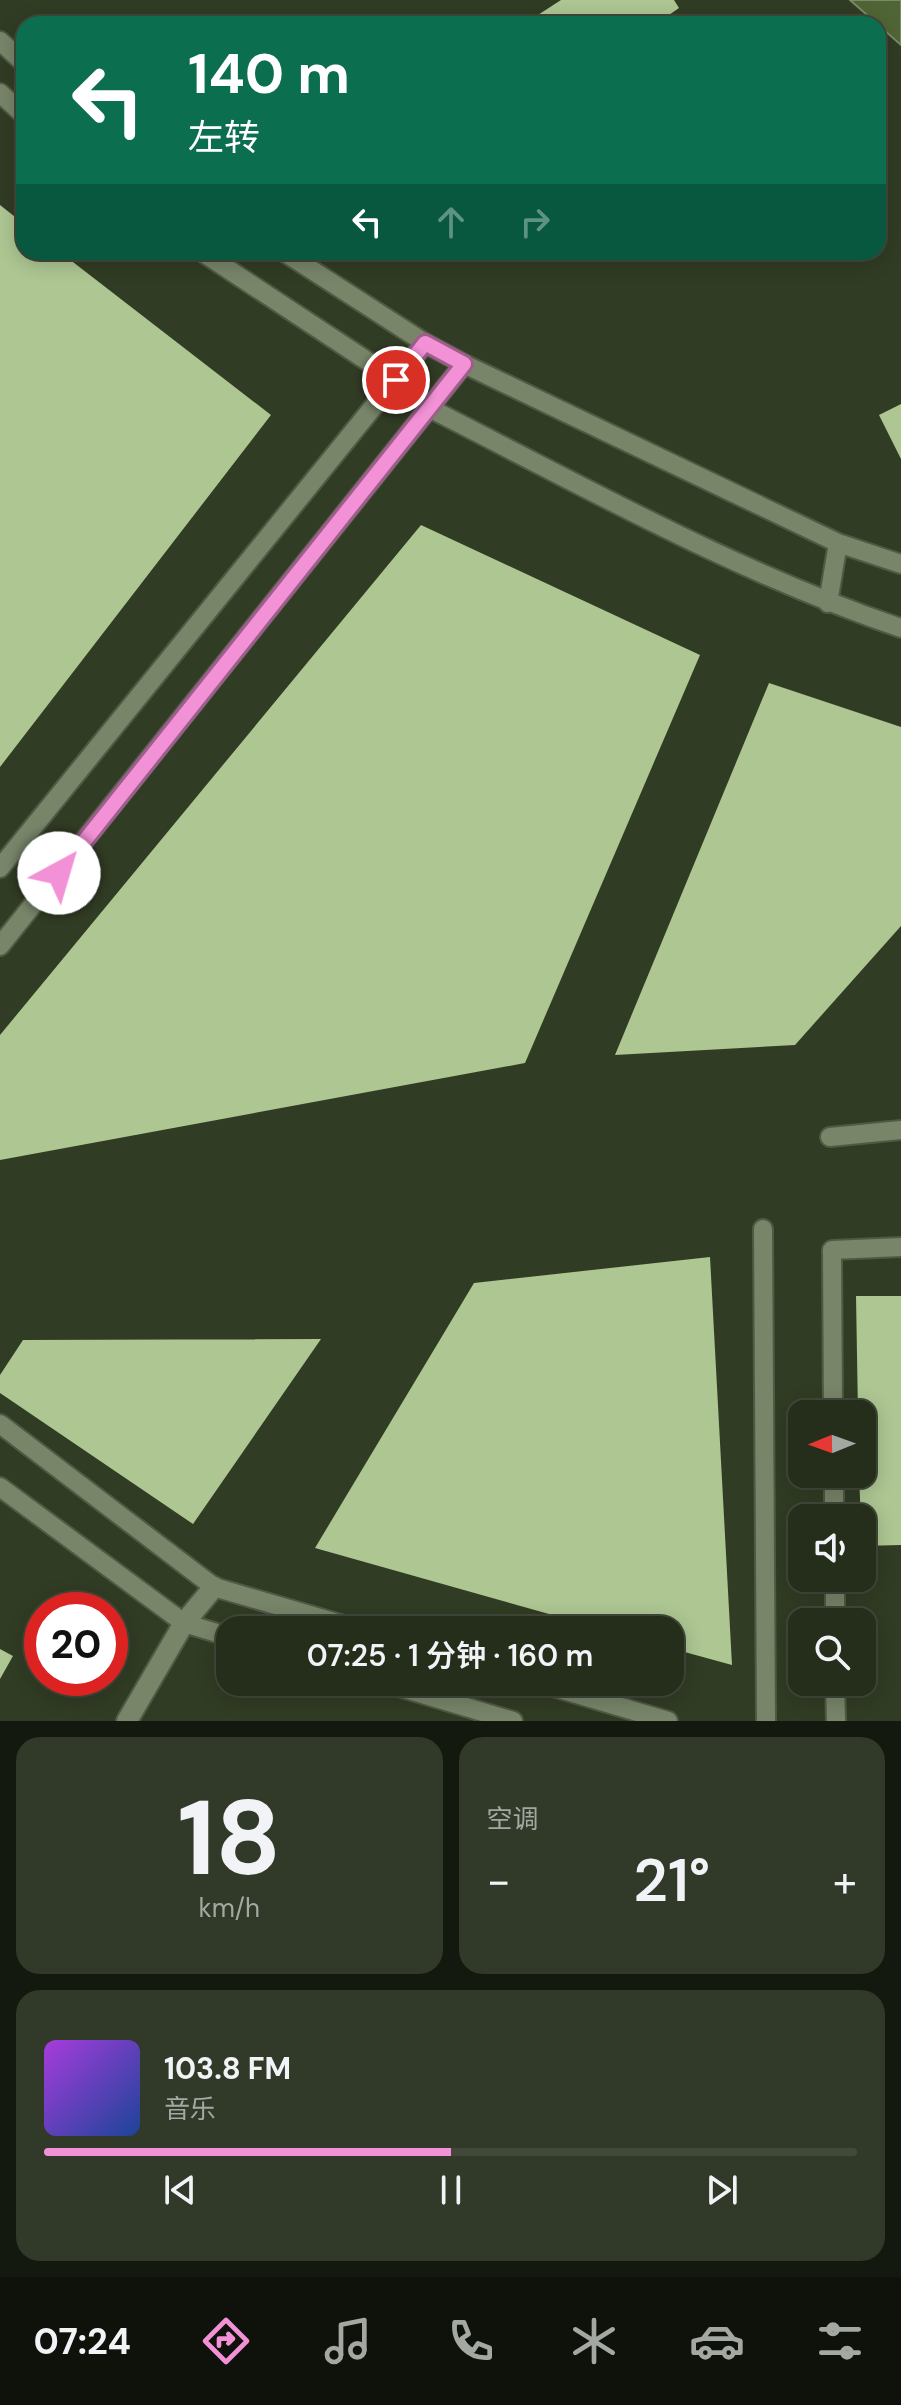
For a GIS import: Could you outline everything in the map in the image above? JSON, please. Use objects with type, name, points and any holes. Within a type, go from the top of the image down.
[{"type":"street","points":[[127,1721],[184,1623],[214,1587]]},
{"type":"lane","points":[[0,41],[16,56]]},
{"type":"lane","points":[[0,93],[16,108]]},
{"type":"lane","points":[[214,260],[396,380],[431,409],[681,535],[828,603],[901,628]]},
{"type":"lane","points":[[296,260],[425,343],[464,364],[838,543],[901,564]]},
{"type":"lane","points":[[0,868],[425,343]]},
{"type":"lane","points":[[0,946],[464,364]]},
{"type":"lane","points":[[828,603],[838,543]]},
{"type":"lane","points":[[830,1137],[901,1130]]},
{"type":"lane","points":[[763,1229],[766,1721]]},
{"type":"lane","points":[[833,1400],[832,1250],[901,1247]]},
{"type":"lane","points":[[0,1424],[214,1587],[313,1616]]},
{"type":"lane","points":[[0,1487],[184,1623],[216,1633]]},
{"type":"lane","points":[[429,1696],[513,1721]]},
{"type":"lane","points":[[583,1696],[668,1721]]},
{"type":"lane","points":[[835,1696],[836,1721]]},
{"type":"shaded area","points":[[850,0],[901,0],[901,45],[886,32],[886,16],[868,16]]},
{"type":"building","points":[[561,0],[674,0],[679,8],[668,16],[536,16]]},
{"type":"building","points":[[0,205],[16,218],[16,260],[70,260],[271,415],[0,767]]},
{"type":"building","points":[[901,404],[901,459],[879,415]]},
{"type":"building","points":[[421,525],[700,655],[525,1063],[0,1160],[0,1035]]},
{"type":"building","points":[[769,683],[901,727],[901,926],[795,1045],[615,1055]]},
{"type":"building","points":[[710,1257],[732,1665],[684,1652],[684,1616],[556,1616],[315,1548],[474,1283]]},
{"type":"building","points":[[856,1296],[901,1296],[901,1545],[876,1546],[876,1504],[860,1504],[860,1488],[876,1488],[876,1400],[858,1400]]},
{"type":"building","points":[[321,1339],[193,1524],[0,1393],[0,1375],[23,1340]]},
{"type":"building","points":[[0,1649],[13,1656],[0,1679]]},
{"type":"route","points":[[59,873],[464,364],[425,343],[396,380]]}]
